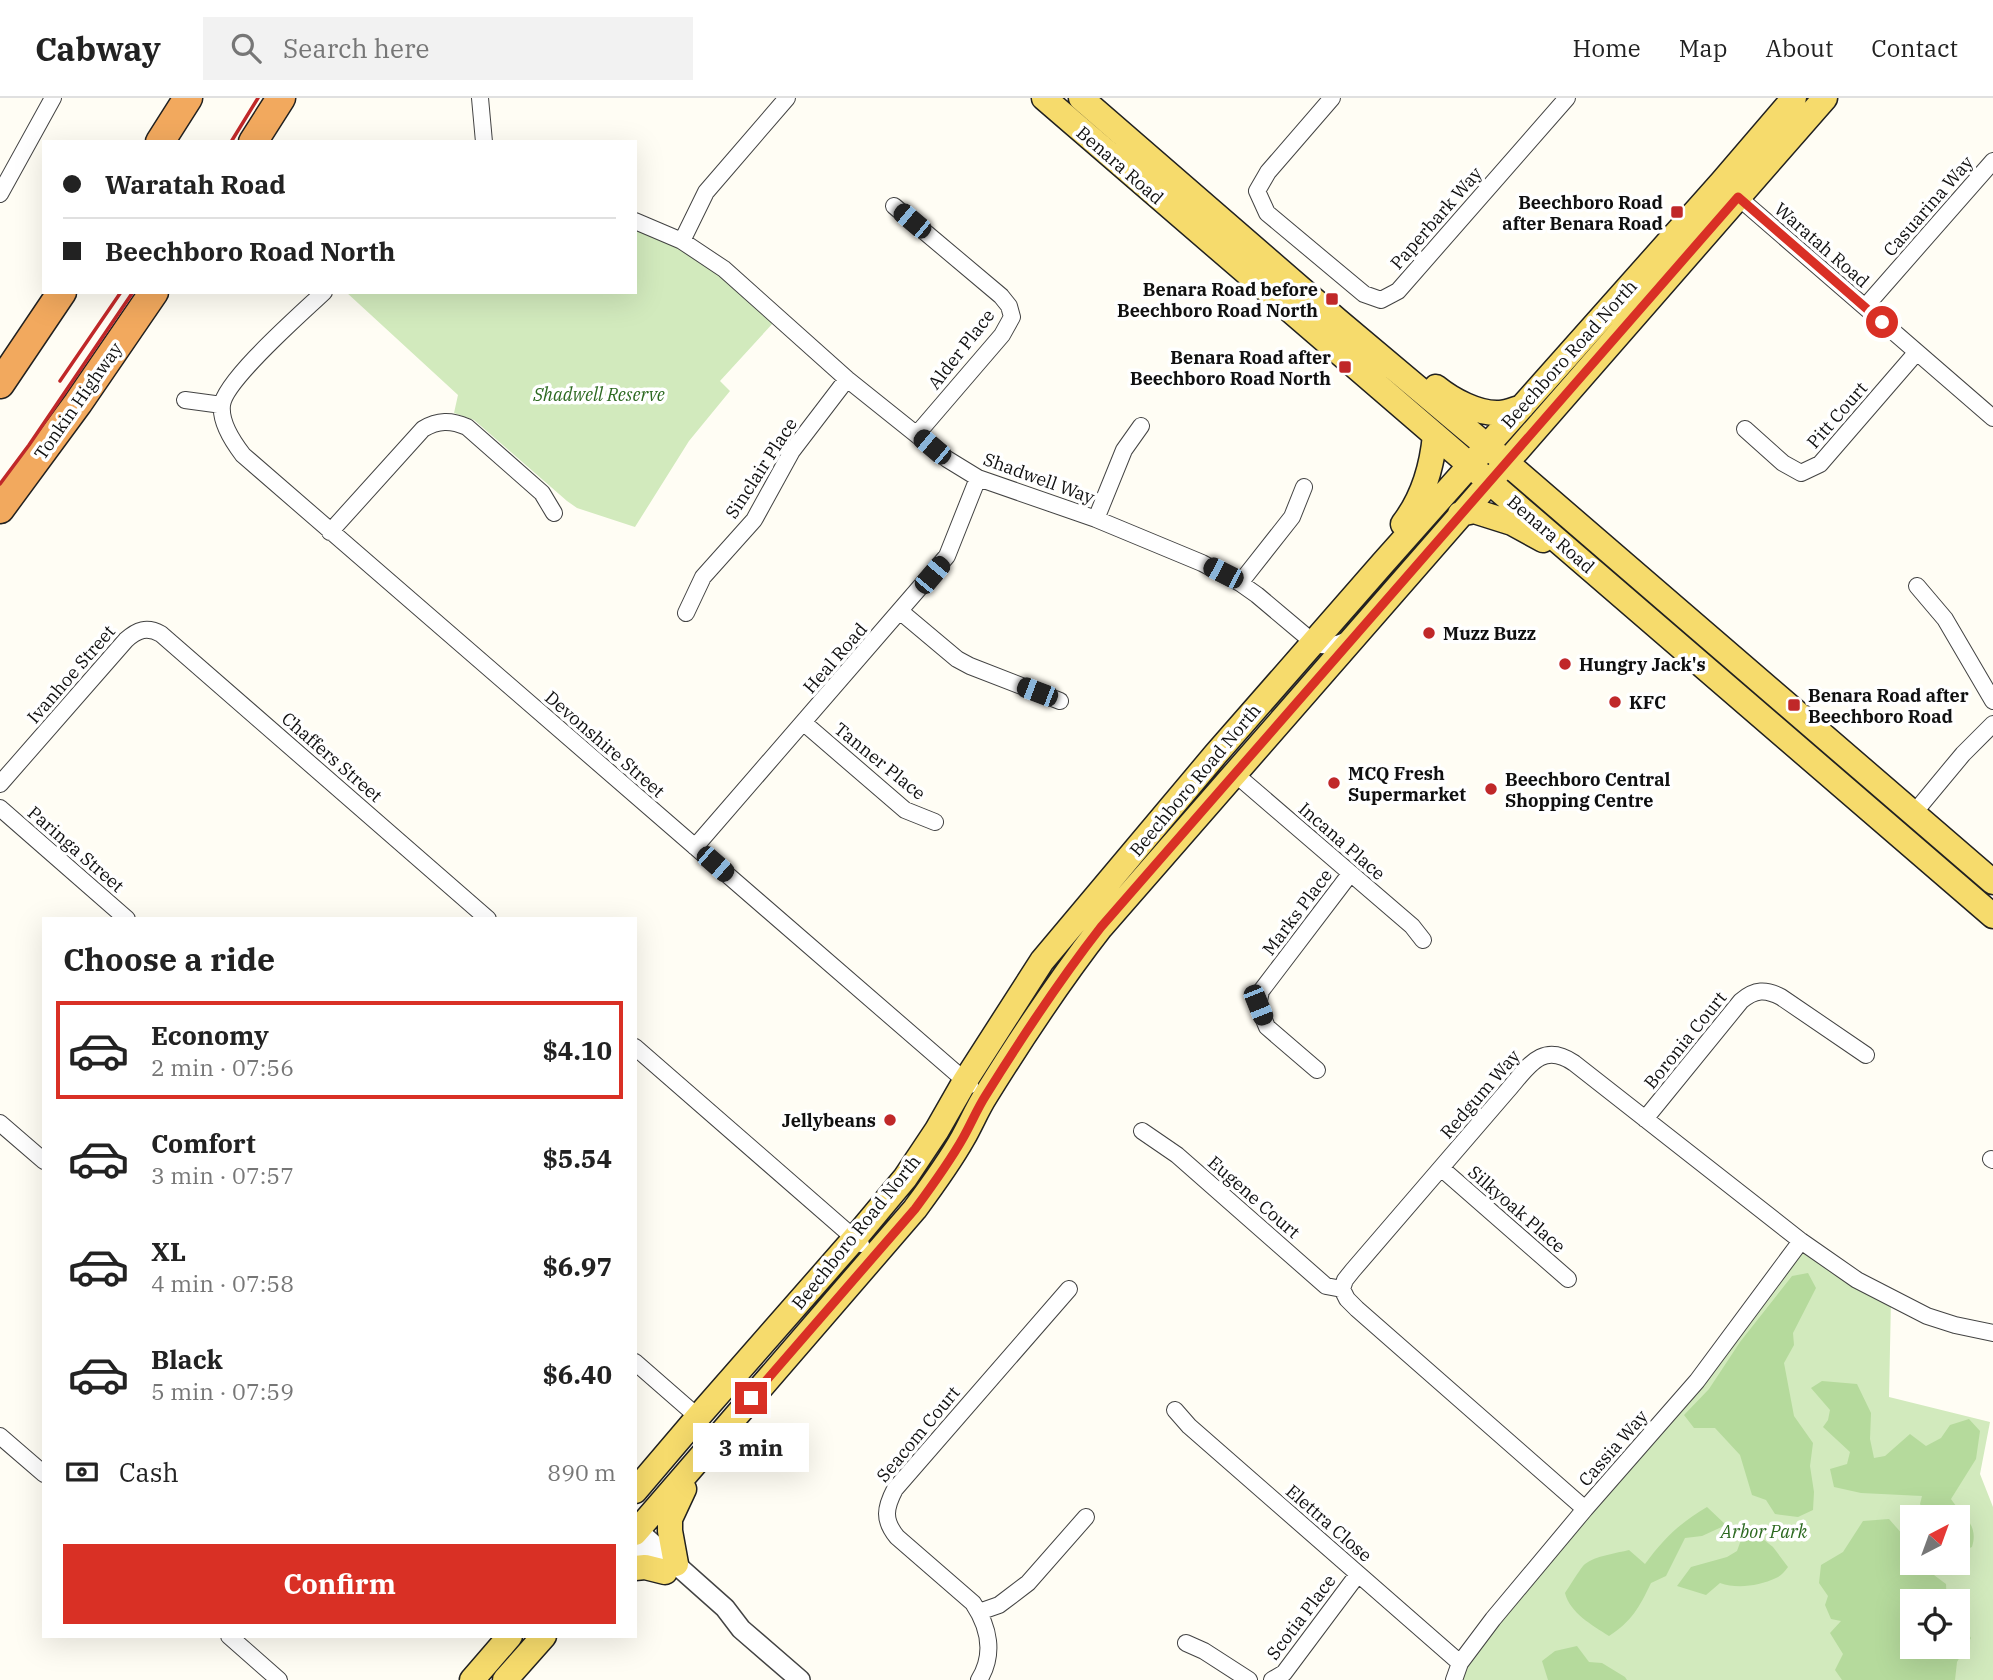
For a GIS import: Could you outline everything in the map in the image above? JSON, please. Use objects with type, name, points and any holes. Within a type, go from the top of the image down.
[{"type":"highway","points":[[161,140],[188,98]]},
{"type":"highway","points":[[254,140],[281,98]]},
{"type":"highway","points":[[0,384],[61,294]]},
{"type":"highway","name":"Tonkin Highway","points":[[0,509],[78,403],[153,294]]},
{"type":"main road","name":"Benara Road","points":[[1044,98],[1086,107],[1629,568],[1692,641],[1897,833],[1993,916]]},
{"type":"main road","name":"Beechboro Road North","points":[[637,1533],[915,1209],[937,1180],[984,1098],[1062,977],[1101,927],[1507,463],[1730,190],[1794,98]]},
{"type":"main road","name":"Beechboro Road North","points":[[637,1489],[905,1178],[1042,961],[1234,733],[1522,407],[1730,190],[1825,98]]},
{"type":"main road","name":"Benara Road","points":[[1086,107],[1270,295],[1490,481],[1594,578]]},
{"type":"main road","points":[[1226,224],[1244,254],[1273,279],[1275,287],[1270,295]]},
{"type":"main road","points":[[1337,320],[1377,342],[1447,396],[1478,410],[1499,413],[1522,407]]},
{"type":"main road","points":[[1352,599],[1368,568],[1411,514],[1430,471],[1435,435]]},
{"type":"main road","points":[[1460,514],[1474,511],[1512,523],[1543,540],[1594,578],[1622,609],[1692,641]]},
{"type":"main road","points":[[1594,578],[1604,568],[1629,568]]},
{"type":"main road","name":"Benara Road","points":[[1692,641],[1914,813],[1993,882]]},
{"type":"main road","points":[[1897,833],[1914,813]]},
{"type":"main road","points":[[637,1568],[671,1568],[670,1519],[700,1458]]},
{"type":"main road","points":[[472,1680],[508,1638]]},
{"type":"main road","points":[[505,1680],[542,1638]]},
{"type":"street","points":[[0,194],[52,98]]},
{"type":"street","points":[[480,98],[484,140]]},
{"type":"street","points":[[682,241],[706,192],[787,98]]},
{"type":"street","name":"Paperbark Way","points":[[1332,98],[1268,172],[1257,191],[1267,213],[1364,294],[1381,300],[1398,291],[1567,98]]},
{"type":"street","name":"Casuarina Way","points":[[1865,307],[1993,161]]},
{"type":"street","name":"Waratah Road","points":[[1730,190],[1992,416]]},
{"type":"street","name":"Alder Place","points":[[894,206],[1001,296],[1009,306],[1012,317],[1002,335],[917,434]]},
{"type":"street","name":"Shadwell Way","points":[[637,222],[682,241],[723,269],[847,379],[947,459],[978,478],[1096,519],[1202,563],[1258,595],[1314,643]]},
{"type":"street","points":[[184,400],[222,405],[229,389],[241,373],[322,294]]},
{"type":"street","name":"Pitt Court","points":[[1745,429],[1783,463],[1801,473],[1820,464],[1916,353]]},
{"type":"street","name":"Sinclair Place","points":[[686,613],[703,577],[754,520],[792,451],[847,379]]},
{"type":"street","name":"Devonshire Street","points":[[222,405],[229,433],[243,455],[984,1098]]},
{"type":"street","points":[[331,532],[423,429],[432,423],[443,422],[456,422],[467,427],[542,493],[554,513]]},
{"type":"street","points":[[1096,519],[1124,450],[1141,426]]},
{"type":"street","name":"Heal Road","points":[[695,847],[947,556],[978,478]]},
{"type":"street","points":[[1240,583],[1292,517],[1304,487]]},
{"type":"street","points":[[1917,586],[1945,619],[1993,701]]},
{"type":"street","points":[[901,612],[957,659],[1060,701]]},
{"type":"street","name":"Ivanhoe Street","points":[[0,784],[126,640],[134,633],[148,629]]},
{"type":"street","name":"Chaffers Street","points":[[148,629],[160,634],[486,917]]},
{"type":"street","points":[[1312,684],[1317,665],[1314,643],[1332,645],[1354,636]]},
{"type":"street","name":"Tanner Place","points":[[804,723],[905,810],[935,822]]},
{"type":"street","points":[[1914,813],[1963,754],[1993,724]]},
{"type":"street","points":[[1189,787],[1217,774],[1234,773],[1230,755],[1234,733]]},
{"type":"street","name":"Incana Place","points":[[1234,773],[1412,926],[1423,940]]},
{"type":"street","name":"Paringa Street","points":[[0,808],[125,917]]},
{"type":"street","name":"Marks Place","points":[[1317,1070],[1267,1027],[1258,1005],[1261,991],[1350,874]]},
{"type":"street","name":"Boronia Court","points":[[1645,1119],[1749,994],[1770,992],[1866,1055]]},
{"type":"street","points":[[637,1049],[874,1254]]},
{"type":"street","name":"Redgum Way","points":[[1342,1289],[1353,1270],[1508,1090],[1534,1061],[1542,1055],[1553,1053],[1564,1056],[1801,1241],[1857,1280],[1904,1306],[1955,1325],[1993,1333]]},
{"type":"street","points":[[0,1123],[42,1159]]},
{"type":"street","name":"Eugene Court","points":[[1142,1131],[1177,1155],[1326,1286],[1342,1289]]},
{"type":"street","name":"Silkyoak Place","points":[[1441,1168],[1568,1279]]},
{"type":"street","name":"Cassia Way","points":[[1454,1680],[1460,1663],[1493,1619],[1697,1381],[1801,1241]]},
{"type":"street","name":"Seacom Court","points":[[979,1680],[987,1660],[989,1644],[987,1629],[979,1612],[974,1603],[889,1528],[888,1502],[895,1489],[1069,1289]]},
{"type":"street","points":[[1342,1289],[1357,1309],[1585,1509]]},
{"type":"street","points":[[637,1364],[698,1417]]},
{"type":"street","name":"Elettra Close","points":[[1175,1410],[1189,1426],[1460,1663]]},
{"type":"street","points":[[0,1436],[41,1467]]},
{"type":"street","points":[[979,1612],[999,1605],[1028,1583],[1086,1517]]},
{"type":"street","points":[[637,1535],[671,1568],[725,1608],[741,1629],[800,1680]]},
{"type":"street","name":"Scotia Place","points":[[1272,1680],[1284,1673],[1358,1574]]},
{"type":"street","points":[[231,1638],[279,1680]]},
{"type":"street","points":[[1186,1643],[1204,1651],[1249,1680]]},
{"type":"green space","name":"Shadwell Reserve","points":[[637,230],[681,249],[722,276],[774,322],[720,381],[730,391],[689,441],[635,527],[577,508],[567,501],[474,420],[454,413],[458,395],[348,294],[637,294]]},
{"type":"green space","name":"Arbor Park","points":[[1801,1241],[1891,1299],[1889,1397],[1990,1422],[1980,1474],[1993,1507],[1993,1680],[1454,1680]]},
{"type":"green space","points":[[1808,1273],[1816,1288],[1793,1333],[1794,1345],[1784,1363],[1794,1416],[1813,1443],[1810,1466],[1814,1492],[1813,1510],[1798,1517],[1775,1514],[1766,1500],[1752,1495],[1740,1455],[1715,1428],[1694,1428],[1684,1415],[1709,1389],[1740,1342],[1792,1276]]},
{"type":"green space","points":[[1822,1381],[1857,1384],[1871,1413],[1870,1439],[1874,1458],[1885,1456],[1910,1434],[1926,1446],[1941,1438],[1950,1425],[1969,1419],[1980,1431],[1976,1459],[1951,1499],[1956,1505],[1921,1505],[1922,1496],[1861,1493],[1834,1487],[1830,1469],[1847,1464],[1850,1452],[1823,1427],[1830,1410],[1811,1388]]},
{"type":"green space","points":[[1707,1507],[1726,1525],[1702,1536],[1685,1538],[1666,1576],[1651,1583],[1643,1600],[1624,1625],[1609,1636],[1582,1618],[1572,1607],[1565,1593],[1589,1561],[1629,1550],[1645,1564],[1673,1532]]},
{"type":"green space","points":[[1889,1519],[1900,1531],[1900,1575],[1934,1575],[1946,1584],[1946,1589],[1900,1589],[1900,1659],[1959,1659],[1955,1680],[1842,1680],[1835,1670],[1843,1654],[1830,1633],[1841,1621],[1831,1619],[1825,1605],[1828,1596],[1819,1583],[1821,1565],[1843,1552],[1863,1521]]},
{"type":"green space","points":[[1970,1523],[1974,1539],[1970,1548]]},
{"type":"green space","points":[[1763,1539],[1773,1547],[1788,1567],[1778,1577],[1748,1586],[1720,1583],[1706,1595],[1677,1586],[1691,1567],[1727,1557],[1737,1551],[1741,1540]]},
{"type":"green space","points":[[1577,1646],[1589,1662],[1602,1663],[1627,1680],[1548,1680],[1542,1661],[1555,1651]]},
{"type":"railway","points":[[232,140],[258,98]]},
{"type":"railway","points":[[60,381],[120,294]]},
{"type":"railway","points":[[0,484],[132,294]]},
{"type":"place","name":"Beechboro Road after Benara Road","points":[[1677,212]]},
{"type":"place","name":"Benara Road before Beechboro Road North","points":[[1332,299]]},
{"type":"place","name":"Benara Road after Beechboro Road North","points":[[1345,367]]},
{"type":"place","name":"Muzz Buzz","points":[[1429,633]]},
{"type":"place","name":"Hungry Jack's","points":[[1565,664]]},
{"type":"place","name":"KFC","points":[[1615,702]]},
{"type":"place","name":"Benara Road after Beechboro Road","points":[[1794,705]]},
{"type":"place","name":"MCQ Fresh Supermarket","points":[[1334,783]]},
{"type":"place","name":"Beechboro Central Shopping Centre","points":[[1491,789]]},
{"type":"place","name":"Jellybeans","points":[[890,1120]]},
{"type":"route","points":[[751,1398],[937,1180],[984,1098],[1038,1014],[1062,977],[1101,927],[1738,197],[1882,322]]}]
